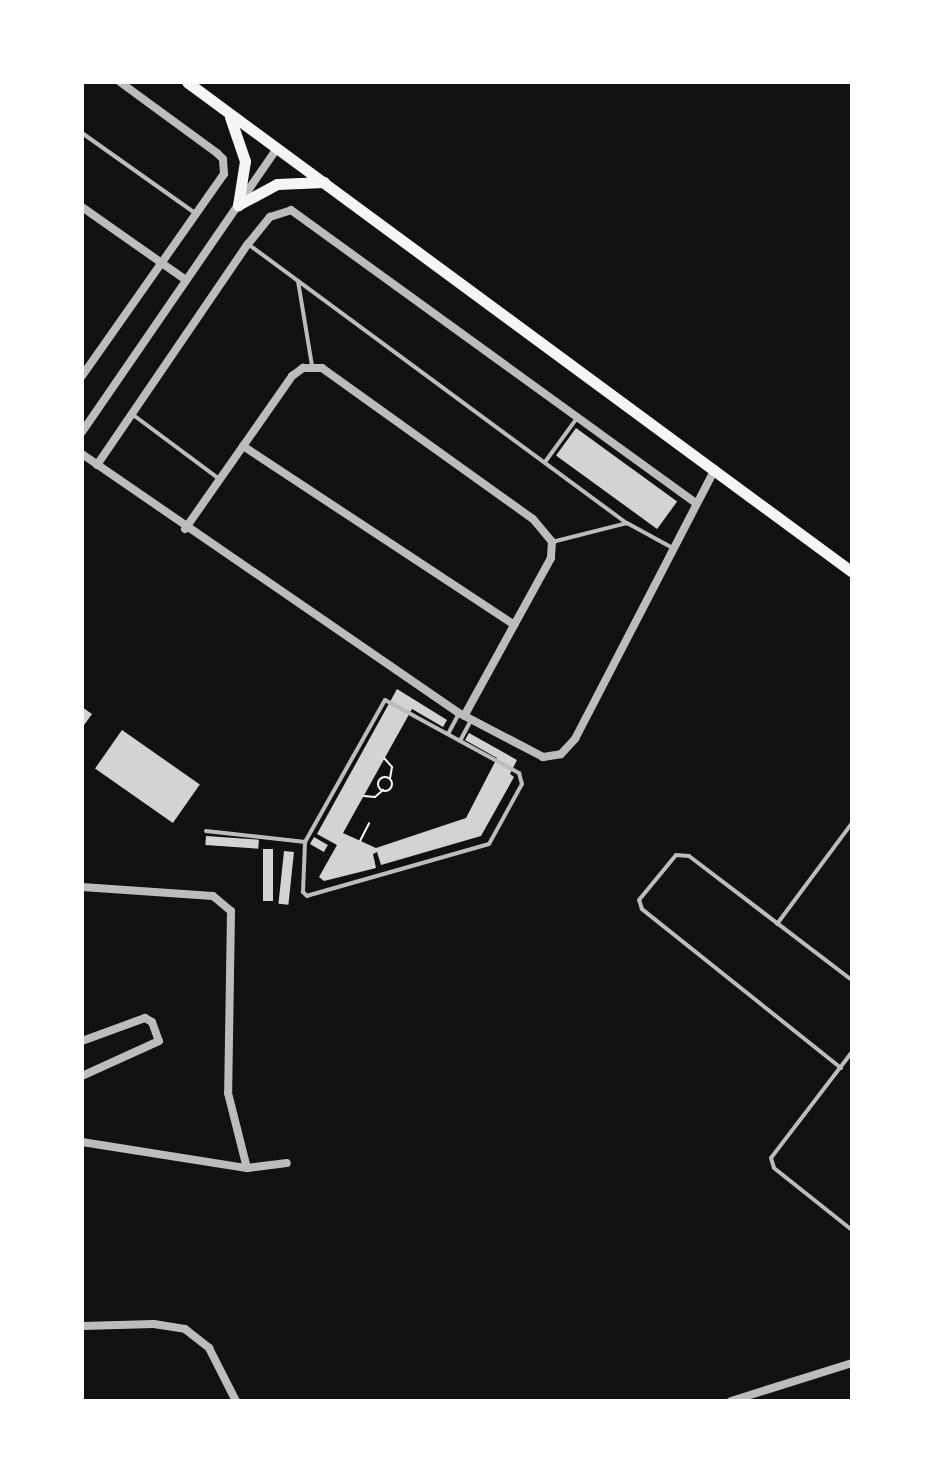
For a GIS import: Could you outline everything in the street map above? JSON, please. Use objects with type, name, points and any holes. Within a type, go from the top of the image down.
[{"type":"main road","points":[[187,82],[852,572]]},
{"type":"main road","points":[[227,111],[244,150],[238,205]]},
{"type":"main road","points":[[238,205],[277,184],[325,183]]},
{"type":"street","points":[[82,376],[224,174],[223,159],[120,82]]},
{"type":"street","points":[[82,432],[277,148]]},
{"type":"street","points":[[82,207],[186,280]]},
{"type":"street","points":[[97,465],[248,244],[270,217],[291,210],[695,502]]},
{"type":"street","points":[[185,529],[243,446],[308,367],[533,519],[552,542],[551,558],[464,717]]},
{"type":"street","points":[[243,446],[514,625]]},
{"type":"street","points":[[82,454],[185,529],[464,717],[530,755],[554,757],[575,739],[671,547],[715,469]]},
{"type":"street","points":[[82,887],[213,896],[231,911],[228,1093],[247,1168]]},
{"type":"street","points":[[82,1041],[145,1018],[152,1022],[159,1041],[82,1076]]},
{"type":"street","points":[[82,1142],[247,1168],[287,1163]]},
{"type":"street","points":[[82,1326],[154,1324],[185,1329],[209,1348],[236,1401]]},
{"type":"street","points":[[731,1401],[852,1363]]},
{"type":"lane","points":[[82,133],[196,214]]},
{"type":"lane","points":[[248,244],[627,523],[671,547]]},
{"type":"lane","points":[[298,280],[308,367]]},
{"type":"lane","points":[[132,414],[220,479]]},
{"type":"lane","points":[[545,462],[578,416]]},
{"type":"lane","points":[[552,542],[627,523]]},
{"type":"lane","points":[[385,700],[448,734],[519,773],[522,784],[489,844],[307,896],[303,892],[305,842],[385,700]]},
{"type":"lane","points":[[448,734],[464,717]]},
{"type":"lane","points":[[460,741],[464,717]]},
{"type":"lane","points":[[777,924],[851,827]]},
{"type":"lane","points":[[206,831],[305,842]]},
{"type":"lane","points":[[841,1068],[642,909],[639,900],[676,855],[683,854],[852,980]]},
{"type":"lane","points":[[852,1052],[771,1162],[852,1230]]},
{"type":"path","points":[[364,796],[375,797],[391,787],[392,767],[384,758]]},
{"type":"path","points":[[383,790],[379,780],[390,779]]},
{"type":"path","points":[[360,841],[369,823]]},
{"type":"building","points":[[576,428],[677,501],[657,529],[556,456]]},
{"type":"building","points":[[397,689],[447,720],[443,727],[412,709],[343,833],[376,848],[466,818],[497,758],[465,740],[469,733],[517,760],[510,774],[514,777],[481,836],[381,865],[377,852],[373,854],[376,868],[324,881],[319,877],[337,845],[317,834]]},
{"type":"building","points":[[82,707],[92,714],[82,728]]},
{"type":"building","points":[[122,730],[200,784],[173,823],[95,769]]},
{"type":"building","points":[[206,836],[259,840],[258,849],[205,845]]},
{"type":"building","points":[[314,837],[328,845],[324,852],[310,844]]},
{"type":"building","points":[[263,849],[273,849],[273,901],[263,901]]},
{"type":"building","points":[[284,851],[294,852],[288,905],[278,904]]}]
